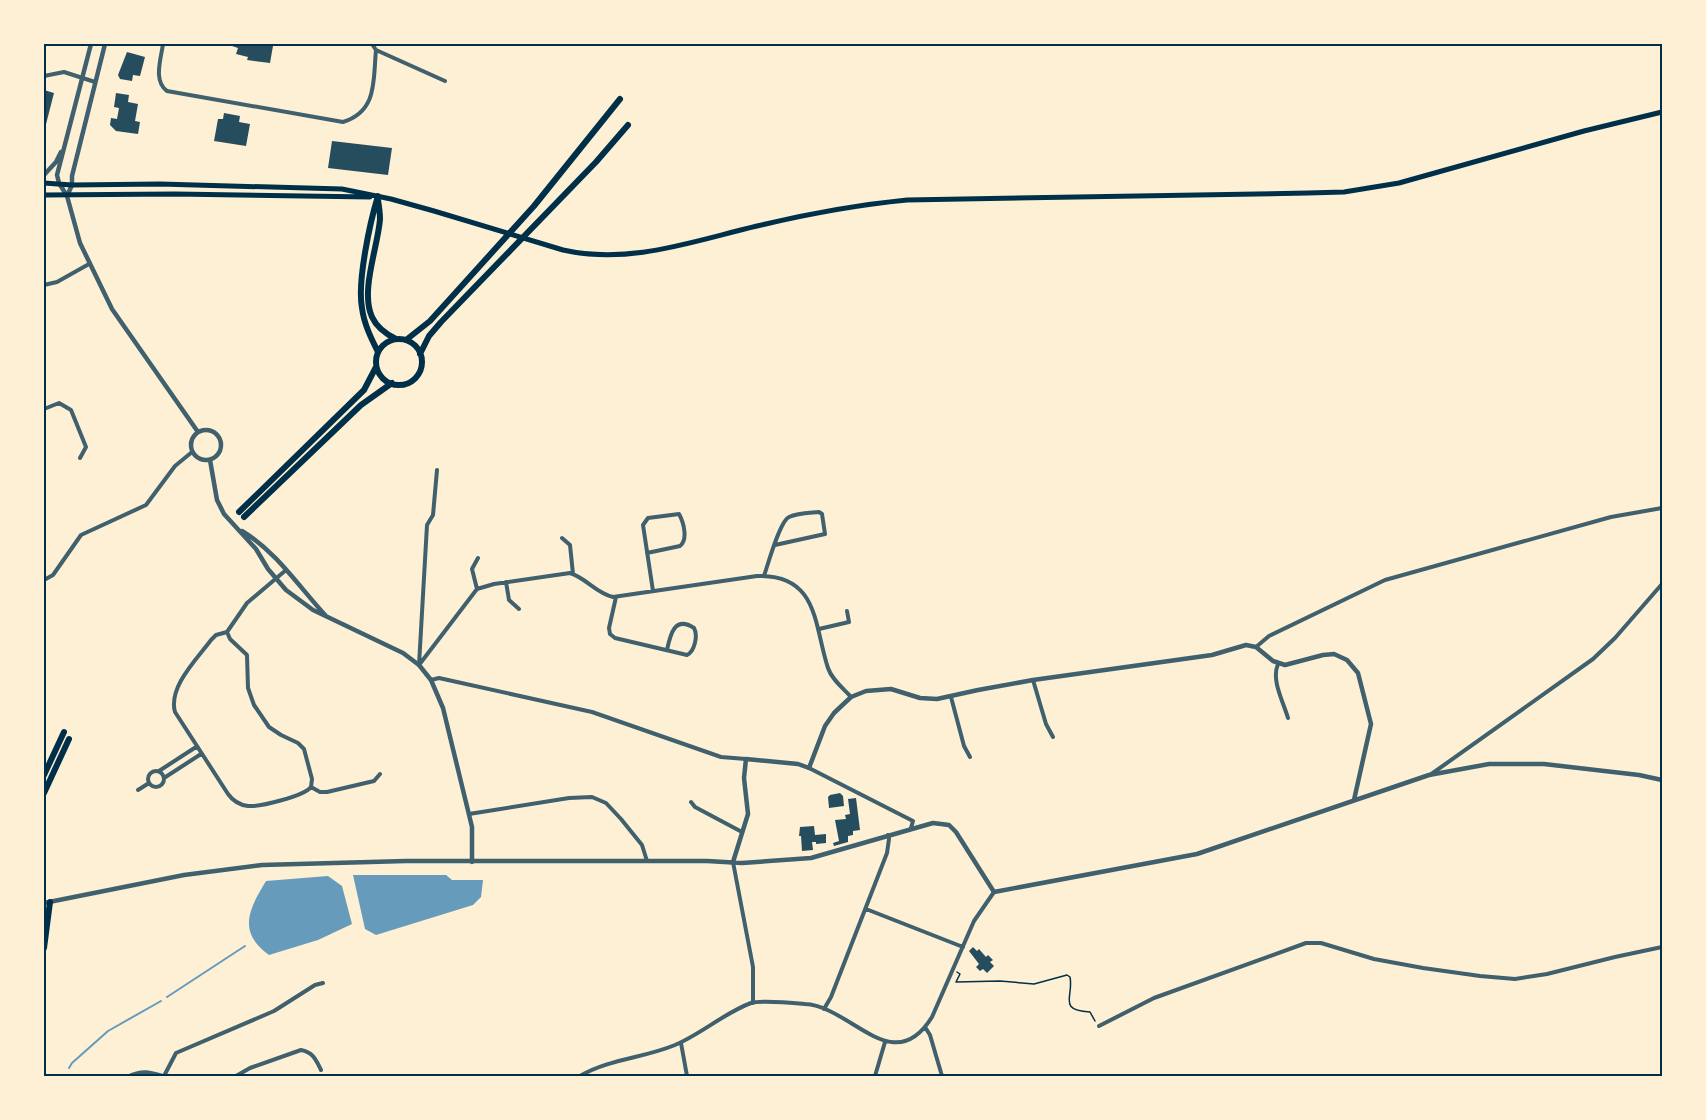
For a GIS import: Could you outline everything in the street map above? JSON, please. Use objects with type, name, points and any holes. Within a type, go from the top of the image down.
[{"type":"highway","points":[[406,340],[430,321],[534,206],[620,99]]},
{"type":"highway","points":[[376,367],[382,377],[392,383],[403,384],[414,379],[421,365],[420,354],[424,344],[435,329],[596,162],[628,125]]},
{"type":"highway","points":[[378,196],[380,217],[369,286],[371,314],[382,331],[396,339],[406,340],[413,344],[420,354]]},
{"type":"highway","points":[[378,196],[373,212],[361,291],[364,319],[378,352]]},
{"type":"highway","points":[[392,383],[361,405],[241,515],[364,390],[376,367],[378,352],[384,344],[396,339]]},
{"type":"highway","points":[[44,775],[64,732]]},
{"type":"highway","points":[[44,793],[69,739]]},
{"type":"highway","points":[[44,948],[46,902]]},
{"type":"main road","points":[[44,183],[342,189],[378,196],[583,255],[627,255],[820,212],[907,200],[1344,192],[1399,183],[1584,131],[1662,112]]},
{"type":"main road","points":[[44,195],[378,196]]},
{"type":"street","points":[[91,44],[57,175],[58,183],[67,194],[80,243],[112,309],[198,432]]},
{"type":"street","points":[[67,194],[72,185],[72,176],[105,44]]},
{"type":"street","points":[[163,44],[159,79],[161,87],[167,91],[343,122],[362,113],[368,105],[372,94],[376,50]]},
{"type":"street","points":[[372,44],[376,50],[445,81]]},
{"type":"street","points":[[44,76],[64,72],[95,82]]},
{"type":"street","points":[[44,175],[56,162],[65,144]]},
{"type":"street","points":[[44,285],[57,282],[89,264]]},
{"type":"street","points":[[44,409],[59,403],[71,410],[86,447],[80,458]]},
{"type":"street","points":[[209,430],[214,432],[221,445],[218,455],[210,460],[199,459],[192,452],[190,443],[198,432],[209,430]]},
{"type":"street","points":[[44,580],[53,575],[81,535],[146,505],[175,466],[192,452]]},
{"type":"street","points":[[210,460],[217,500],[224,514],[256,549],[275,579],[297,600],[403,653],[419,665],[431,680],[443,708],[469,814],[473,832],[472,862]]},
{"type":"street","points":[[419,665],[427,525],[433,515],[437,470]]},
{"type":"street","points":[[1256,647],[1269,636],[1385,580],[1611,517],[1662,508]]},
{"type":"street","points":[[764,576],[775,545],[787,518],[819,512],[822,514],[825,534],[775,545]]},
{"type":"street","points":[[647,554],[680,546],[683,543],[685,539],[679,514],[648,518],[643,525],[647,554],[653,591]]},
{"type":"street","points":[[237,529],[263,545],[326,616]]},
{"type":"street","points":[[562,538],[570,545],[573,574]]},
{"type":"street","points":[[477,558],[472,569],[477,589]]},
{"type":"street","points":[[227,632],[231,640],[247,655],[248,688],[258,713],[275,732],[298,743],[304,749],[312,779],[311,787],[305,793],[256,805],[244,805],[230,797],[175,712],[173,696],[213,637],[227,632],[247,603],[286,570]]},
{"type":"street","points":[[419,665],[477,589],[566,573],[573,574],[603,594],[616,597],[764,576],[785,580],[800,591],[812,608],[831,676],[851,697]]},
{"type":"street","points":[[506,582],[509,600],[519,609]]},
{"type":"street","points":[[1429,775],[1579,670],[1606,648],[1662,584]]},
{"type":"street","points":[[616,597],[609,628],[610,634],[615,638],[687,655],[691,653],[696,632],[694,628],[689,625],[675,627],[671,632],[667,650]]},
{"type":"street","points":[[819,629],[849,622],[847,611]]},
{"type":"street","points":[[809,768],[825,726],[834,713],[851,697],[866,691],[882,689],[898,691],[927,699],[951,697],[1033,680],[1212,655],[1242,646],[1256,647],[1278,664],[1329,654],[1347,660],[1356,669],[1371,724],[1354,800]]},
{"type":"street","points":[[1278,664],[1275,670],[1276,683],[1288,718]]},
{"type":"street","points":[[431,680],[439,678],[592,712],[721,757],[798,764],[834,779],[913,821],[911,828]]},
{"type":"street","points":[[1033,680],[1046,724],[1053,737]]},
{"type":"street","points":[[951,697],[964,746],[970,757]]},
{"type":"street","points":[[149,783],[150,773],[159,771],[196,747]]},
{"type":"street","points":[[149,783],[159,787],[164,778],[201,754]]},
{"type":"street","points":[[746,759],[744,778],[748,814],[733,862],[753,967],[753,1003]]},
{"type":"street","points":[[580,1077],[593,1069],[681,1043],[753,1003],[809,1004],[824,1009],[885,1042],[901,1043],[910,1039],[925,1027],[954,970],[974,921],[994,892],[1197,854],[1429,775],[1490,764],[1514,763],[1568,767],[1639,775],[1662,780]]},
{"type":"street","points":[[159,771],[164,778]]},
{"type":"street","points":[[311,787],[320,792],[327,792],[374,781],[380,774]]},
{"type":"street","points":[[138,790],[149,783]]},
{"type":"street","points":[[469,814],[569,798],[592,797],[606,803],[621,819],[642,845],[647,861]]},
{"type":"street","points":[[691,802],[695,807],[742,832]]},
{"type":"street","points":[[46,902],[184,875],[241,867],[336,862],[742,863],[811,858],[911,828],[939,823],[951,827],[994,892]]},
{"type":"street","points":[[824,1009],[831,997],[866,909],[886,853],[888,835]]},
{"type":"street","points":[[866,909],[963,946]]},
{"type":"street","points":[[1099,1026],[1154,998],[1305,942],[1321,943],[1374,959],[1480,976],[1515,979],[1547,974],[1662,947]]},
{"type":"street","points":[[129,1077],[141,1071],[149,1071],[164,1077],[177,1053],[274,1011],[315,985],[323,983]]},
{"type":"street","points":[[925,1027],[930,1035],[942,1077]]},
{"type":"street","points":[[875,1077],[885,1042]]},
{"type":"street","points":[[681,1043],[687,1077]]},
{"type":"street","points":[[236,1077],[250,1068],[301,1050],[314,1055],[321,1070]]},
{"type":"path","points":[[954,970],[960,974],[956,982],[991,981],[1034,984],[1067,975],[1071,983],[1067,998],[1070,1005],[1074,1009],[1090,1012],[1099,1026]]},
{"type":"water","points":[[353,875],[446,875],[452,880],[483,880],[481,897],[473,905],[376,935],[365,929]]},
{"type":"water","points":[[328,876],[342,886],[352,924],[318,940],[269,955],[253,938],[249,920],[255,901],[266,881]]},
{"type":"building","points":[[232,44],[273,46],[270,63],[247,60],[248,57],[236,54],[238,48]]},
{"type":"building","points":[[127,52],[145,57],[140,76],[133,75],[132,81],[120,79],[118,75]]},
{"type":"building","points":[[44,90],[54,93],[44,132]]},
{"type":"building","points":[[116,93],[129,95],[128,102],[138,104],[135,121],[140,122],[138,134],[116,131],[110,125],[111,118],[117,119],[119,108],[114,107]]},
{"type":"building","points":[[224,113],[240,116],[239,122],[250,124],[246,146],[214,141],[218,119],[223,119]]},
{"type":"building","points":[[332,141],[392,148],[388,175],[328,168]]},
{"type":"building","points":[[840,793],[843,796],[844,806],[829,808],[828,797]]},
{"type":"building","points":[[856,798],[860,830],[853,831],[853,835],[848,836],[848,842],[834,846],[833,843],[839,841],[835,820],[846,819],[845,815],[850,814],[848,799]]},
{"type":"building","points":[[814,826],[815,835],[826,834],[826,843],[812,842],[813,850],[802,851],[800,827]]},
{"type":"building","points":[[973,947],[993,960],[990,962],[994,966],[987,973],[976,967],[979,964],[969,951]]},
{"type":"waterway","points":[[167,997],[245,946]]},
{"type":"waterway","points":[[69,1068],[108,1031],[161,1001]]}]
